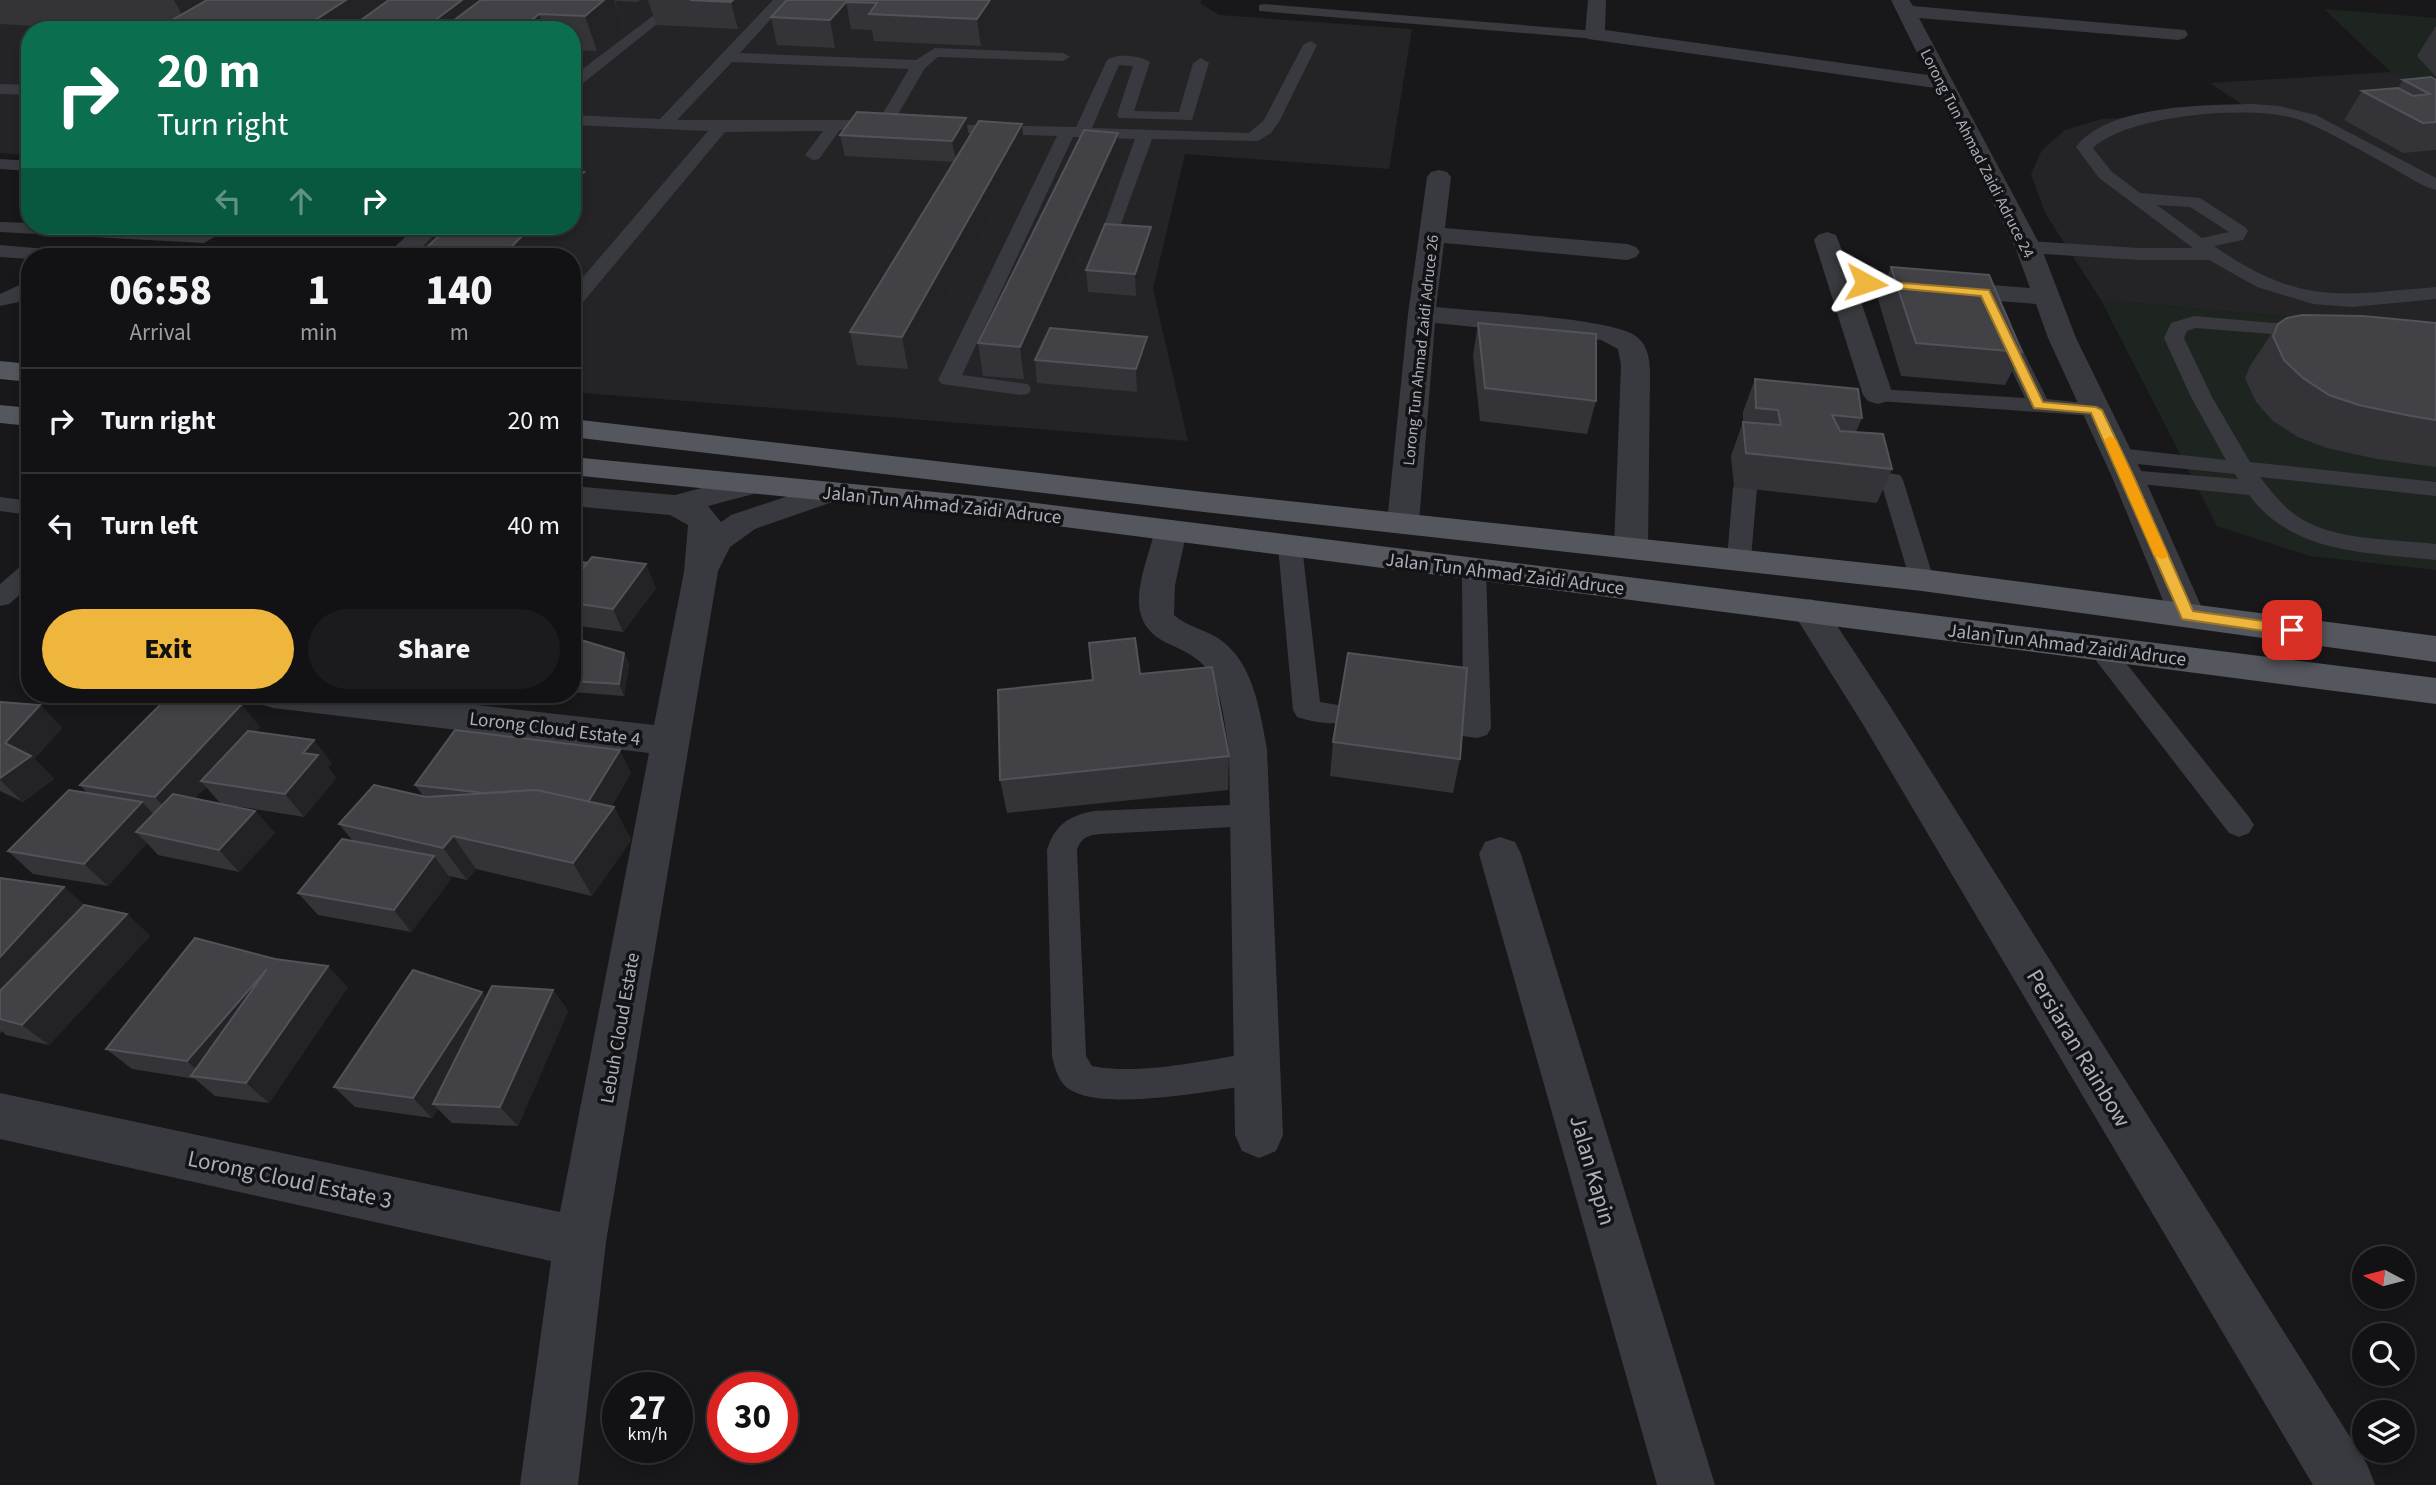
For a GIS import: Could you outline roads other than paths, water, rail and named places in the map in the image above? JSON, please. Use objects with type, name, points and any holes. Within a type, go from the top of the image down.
[{"type":"main road","points":[[0,370],[21,372]]},
{"type":"main road","points":[[0,414],[21,415]]},
{"type":"main road","name":"Jalan Tun Ahmad Zaidi Adruce","points":[[581,429],[1922,580],[2436,649]]},
{"type":"main road","name":"Jalan Tun Ahmad Zaidi Adruce","points":[[581,467],[987,508],[1171,530],[2436,691]]},
{"type":"street","points":[[1597,0],[1595,35],[1943,83]]},
{"type":"street","points":[[1903,5],[2178,34]]},
{"type":"street","name":"Lorong Tun Ahmad Zaidi Adruce 24","points":[[1903,5],[2028,247],[2046,297],[2187,615]]},
{"type":"street","name":"Lorong Tun Ahmad Zaidi Adruce 26","points":[[1403,523],[1422,314],[1439,177]]},
{"type":"street","points":[[1433,234],[1627,252]]},
{"type":"street","points":[[407,248],[421,235]]},
{"type":"street","points":[[1827,240],[1878,395]]},
{"type":"street","points":[[1842,281],[2046,297]]},
{"type":"street","points":[[1422,314],[1601,332],[1620,337],[1632,345],[1636,357],[1636,376],[1631,548]]},
{"type":"street","points":[[675,505],[750,485]]},
{"type":"street","points":[[701,572],[716,541],[743,522],[830,492]]},
{"type":"street","points":[[581,497],[675,505],[697,514],[705,523],[701,572]]},
{"type":"street","points":[[1171,530],[1155,602],[1157,616],[1165,627],[1210,650],[1223,666],[1236,691],[1248,749],[1252,815],[1259,1135]]},
{"type":"street","name":"Lebuh Cloud Estate","points":[[549,1485],[580,1242],[701,572]]},
{"type":"street","name":"Persiaran Rainbow","points":[[1810,611],[1877,716],[2346,1485]]},
{"type":"street","name":"Lorong Cloud Estate 4","points":[[342,703],[671,741]]},
{"type":"street","name":"Jalan Kapin","points":[[1500,854],[1686,1485]]},
{"type":"street","name":"Lorong Cloud Estate 3","points":[[0,1116],[580,1242]]},
{"type":"lane","points":[[664,125],[781,0]]},
{"type":"lane","points":[[1282,0],[1380,10],[1396,7]]},
{"type":"lane","points":[[1264,8],[1595,35]]},
{"type":"lane","points":[[581,78],[662,12]]},
{"type":"lane","points":[[581,120],[720,127],[897,126],[1244,139],[1259,135],[1281,103],[1310,45]]},
{"type":"lane","points":[[897,126],[919,65],[928,54],[943,51],[1063,57]]},
{"type":"lane","points":[[728,57],[919,65]]},
{"type":"lane","points":[[1020,390],[949,380],[1114,60],[1142,62],[1120,134]]},
{"type":"lane","points":[[1125,115],[1186,117],[1200,63]]},
{"type":"lane","points":[[0,89],[21,90]]},
{"type":"lane","points":[[2436,185],[2299,114],[2276,109],[2243,109],[2126,121],[2112,125],[2087,140],[2084,147],[2093,162],[2136,198],[2235,270],[2273,288],[2340,301],[2436,293]]},
{"type":"lane","points":[[813,155],[836,125]]},
{"type":"lane","points":[[581,292],[720,127]]},
{"type":"lane","points":[[1111,232],[1145,135]]},
{"type":"lane","points":[[1,164],[21,165]]},
{"type":"lane","points":[[2028,247],[2139,254],[2205,249],[2237,236],[2239,230],[2194,202],[2136,198]]},
{"type":"lane","points":[[0,228],[21,229]]},
{"type":"lane","points":[[159,235],[207,235]]},
{"type":"lane","points":[[0,251],[21,253]]},
{"type":"lane","points":[[0,300],[12,298],[21,292]]},
{"type":"lane","points":[[1985,293],[2039,405]]},
{"type":"lane","points":[[2338,334],[2194,322],[2178,327],[2174,338],[2179,353],[2242,467],[2273,510],[2305,530],[2347,541],[2436,552]]},
{"type":"lane","points":[[1878,395],[2096,410]]},
{"type":"lane","points":[[2123,466],[2242,467],[2436,489]]},
{"type":"lane","points":[[2123,466],[2255,488]]},
{"type":"lane","points":[[1870,477],[1892,480],[1922,580]]},
{"type":"lane","points":[[1739,559],[1745,488]]},
{"type":"lane","points":[[0,504],[21,507]]},
{"type":"lane","points":[[1290,546],[1307,710],[1340,714]]},
{"type":"lane","points":[[1458,727],[1477,728],[1474,569]]},
{"type":"lane","points":[[0,598],[21,580]]},
{"type":"lane","points":[[2100,648],[2239,825]]},
{"type":"lane","points":[[1252,815],[1083,823],[1073,828],[1065,837],[1062,850],[1064,940],[1069,1056],[1073,1070],[1083,1080],[1130,1083],[1259,1068]]}]
